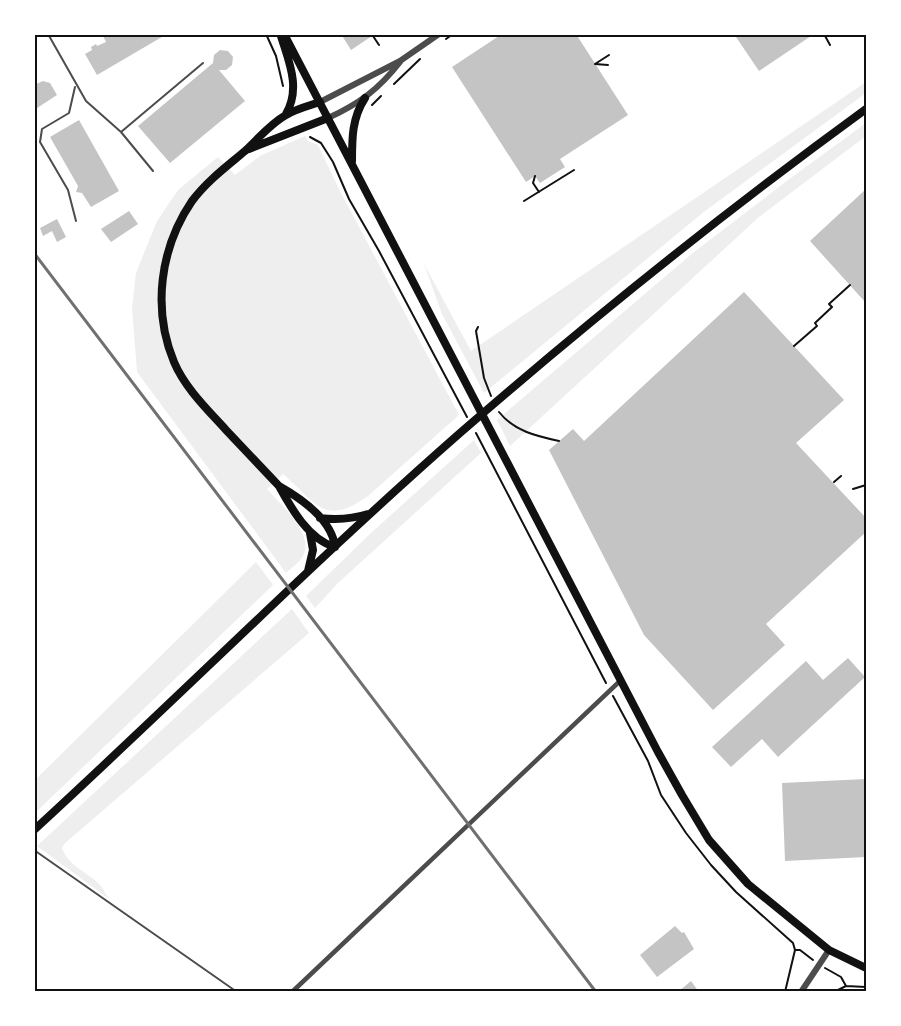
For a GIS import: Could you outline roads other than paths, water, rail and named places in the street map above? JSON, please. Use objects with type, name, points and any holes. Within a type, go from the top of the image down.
[{"type":"main road","points":[[282,34],[320,102],[621,680],[682,795],[709,840],[748,884],[829,950],[867,968]]},
{"type":"main road","points":[[282,34],[293,78],[293,96],[285,115]]},
{"type":"main road","points":[[352,163],[353,125],[357,111],[365,98]]},
{"type":"main road","points":[[320,102],[285,115],[211,179],[193,200],[179,222],[164,264],[162,308],[167,340],[180,375],[203,405],[279,486],[308,529],[326,545],[335,547]]},
{"type":"main road","points":[[37,828],[335,547],[458,435],[600,314],[713,223],[867,109]]},
{"type":"main road","points":[[245,151],[328,118]]},
{"type":"main road","points":[[279,486],[296,496],[320,518],[331,532],[335,547]]},
{"type":"main road","points":[[320,518],[351,519],[371,514]]},
{"type":"main road","points":[[308,529],[313,550],[308,573]]},
{"type":"street","points":[[320,102],[442,37]]},
{"type":"street","points":[[328,118],[365,98],[385,81],[400,61]]},
{"type":"street","points":[[292,992],[621,680]]},
{"type":"street","points":[[801,992],[829,950]]},
{"type":"lane","points":[[48,34],[86,101],[121,132],[153,171]]},
{"type":"lane","points":[[121,132],[203,63]]},
{"type":"lane","points":[[75,85],[69,112],[42,129],[40,142],[68,190],[76,221]]},
{"type":"lane","points":[[34,850],[237,992]]},
{"type":"railway","points":[[34,253],[596,992]]}]
